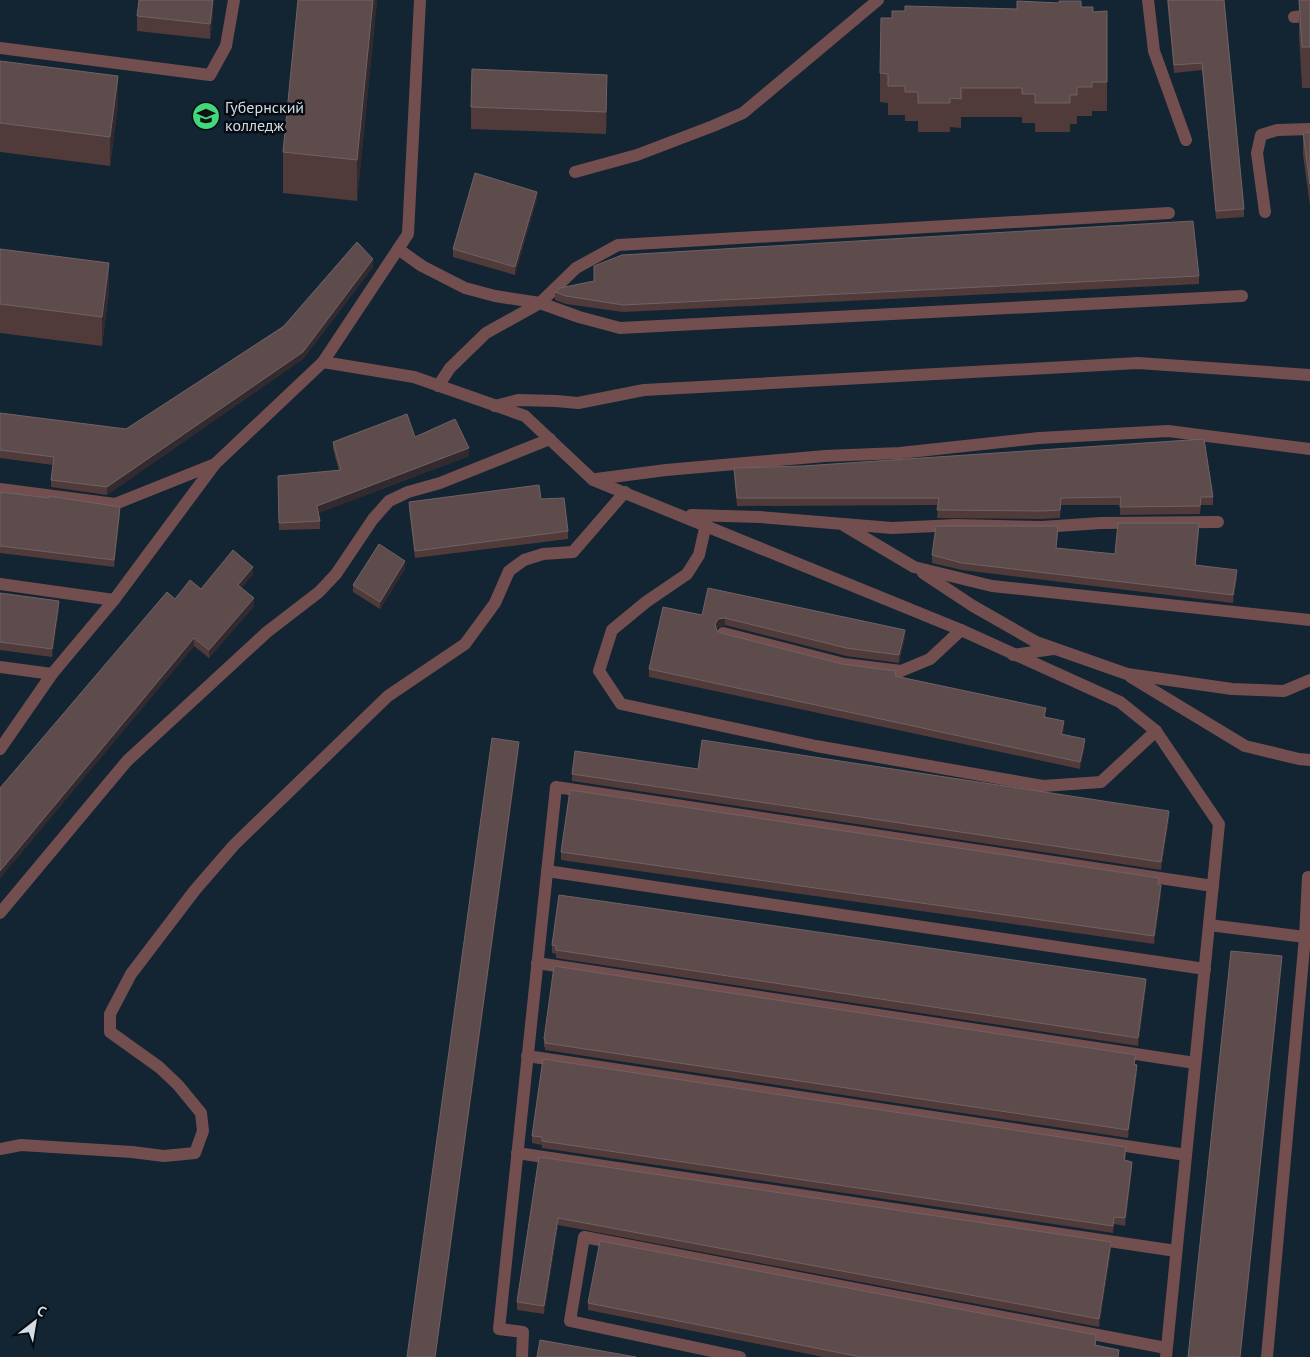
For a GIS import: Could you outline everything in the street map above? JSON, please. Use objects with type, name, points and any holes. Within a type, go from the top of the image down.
[{"type":"lane","points":[[0,48],[210,75],[226,46],[234,0]]},
{"type":"lane","points":[[0,749],[52,674],[114,600],[215,464],[322,362],[408,234],[420,0]]},
{"type":"lane","points":[[575,172],[637,155],[743,113],[878,0]]},
{"type":"lane","points":[[1148,0],[1154,51],[1186,140]]},
{"type":"lane","points":[[1294,17],[1310,16]]},
{"type":"lane","points":[[1265,212],[1257,152],[1261,136],[1277,130],[1310,130]]},
{"type":"lane","points":[[438,386],[450,368],[486,333],[540,302],[576,268],[618,244],[1170,213]]},
{"type":"lane","points":[[398,250],[422,266],[465,288],[495,296],[540,302],[579,317],[620,328],[1242,296]]},
{"type":"lane","points":[[322,362],[414,377],[525,416],[593,480],[706,524],[961,630],[1120,702],[1156,731],[1219,824],[1166,1352],[584,1237],[570,1321],[740,1357]]},
{"type":"lane","points":[[495,406],[518,400],[556,400],[578,403],[644,390],[1138,363],[1310,375]]},
{"type":"lane","points":[[593,480],[666,470],[825,456],[900,453],[1039,438],[1168,431],[1310,449]]},
{"type":"lane","points":[[0,913],[127,761],[267,632],[319,592],[336,574],[372,518],[389,501],[408,492],[440,483],[550,440]]},
{"type":"lane","points":[[0,489],[115,504],[215,464]]},
{"type":"lane","points":[[0,1149],[21,1145],[132,1152],[164,1156],[195,1153],[203,1131],[201,1113],[178,1085],[159,1067],[110,1032],[110,1014],[132,974],[195,890],[234,845],[388,696],[465,644],[495,603],[509,571],[524,560],[542,554],[573,552],[625,492]]},
{"type":"lane","points":[[683,515],[760,517],[892,528],[956,525],[1042,527],[1101,523],[1218,522]]},
{"type":"lane","points":[[706,524],[699,555],[687,574],[646,602],[612,630],[599,672],[621,704],[816,746],[1043,786],[1101,782],[1156,731]]},
{"type":"lane","points":[[842,524],[973,606],[1036,642],[1127,674],[1232,690],[1284,691],[1310,680]]},
{"type":"lane","points":[[914,568],[992,586],[1310,620]]},
{"type":"lane","points":[[0,584],[114,600]]},
{"type":"lane","points":[[723,633],[844,664],[901,671],[930,659],[961,630]]},
{"type":"lane","points":[[1013,655],[1056,649]]},
{"type":"lane","points":[[0,667],[52,674]]},
{"type":"lane","points":[[1127,674],[1245,746],[1299,760],[1310,760]]},
{"type":"lane","points":[[522,1357],[522,1332],[499,1329],[556,788],[1213,886]]},
{"type":"lane","points":[[547,871],[1205,969]]},
{"type":"lane","points":[[1267,1357],[1309,877]]},
{"type":"lane","points":[[1209,926],[1305,937]]},
{"type":"lane","points":[[537,963],[1195,1063]]},
{"type":"lane","points":[[527,1056],[1186,1155]]},
{"type":"lane","points":[[517,1153],[1176,1251]]},
{"type":"building","points":[[139,0],[213,0],[210,24],[137,16]]},
{"type":"building","points":[[298,0],[373,0],[357,160],[283,152]]},
{"type":"building","points":[[1168,0],[1224,0],[1244,209],[1216,211],[1202,63],[1174,65]]},
{"type":"building","points":[[1299,0],[1310,0],[1310,47],[1302,47]]},
{"type":"building","points":[[1017,1],[1059,3],[1059,1],[1081,1],[1081,7],[1093,7],[1093,12],[1107,11],[1107,82],[1092,82],[1092,87],[1077,87],[1077,95],[1070,95],[1070,103],[1035,103],[1035,94],[1022,94],[1022,88],[961,88],[961,99],[950,98],[950,103],[918,103],[918,92],[905,92],[905,86],[888,86],[888,74],[880,73],[881,18],[892,18],[892,11],[905,11],[905,6],[1017,9]]},
{"type":"building","points":[[0,61],[118,76],[110,137],[0,123]]},
{"type":"building","points":[[472,69],[607,75],[606,112],[471,107]]},
{"type":"building","points":[[1310,132],[1310,184],[1303,133]]},
{"type":"building","points":[[475,173],[537,192],[515,267],[453,249]]},
{"type":"building","points":[[1193,221],[1199,276],[623,305],[566,296],[555,292],[560,288],[594,281],[594,266],[622,255]]},
{"type":"building","points":[[357,242],[373,259],[303,352],[107,487],[51,480],[54,457],[0,450],[0,413],[126,429],[283,327]]},
{"type":"building","points":[[0,249],[109,263],[102,317],[0,304]]},
{"type":"building","points":[[407,414],[415,437],[455,419],[469,448],[317,506],[320,521],[279,523],[278,476],[341,470],[333,442]]},
{"type":"building","points":[[1204,439],[1213,497],[1201,497],[1200,506],[1120,507],[1121,497],[1061,498],[1060,510],[937,510],[939,498],[737,498],[734,468],[803,466]]},
{"type":"building","points":[[539,485],[541,499],[564,498],[568,531],[415,551],[409,502]]},
{"type":"building","points":[[0,492],[49,498],[49,496],[120,507],[114,560],[0,546]]},
{"type":"building","points":[[1118,523],[1199,523],[1195,565],[1237,570],[1233,595],[962,563],[932,555],[936,526],[1058,526],[1056,548],[1115,554]]},
{"type":"building","points":[[379,544],[405,561],[380,602],[353,585]]},
{"type":"building","points":[[233,550],[253,567],[238,585],[254,598],[209,650],[194,638],[0,871],[0,788],[167,592],[175,599],[190,580],[201,589]]},
{"type":"building","points":[[708,588],[905,630],[899,655],[846,648],[725,618],[718,619],[715,624],[717,631],[721,633],[842,664],[896,671],[895,676],[1046,708],[1044,717],[1064,721],[1061,734],[1085,739],[1080,762],[649,669],[663,607],[702,615]]},
{"type":"building","points":[[0,593],[59,601],[52,649],[0,642]]},
{"type":"building","points":[[492,738],[519,742],[435,1357],[407,1357]]},
{"type":"building","points":[[702,740],[1169,811],[1161,862],[572,774],[575,751],[698,769]]},
{"type":"building","points":[[570,790],[1159,878],[1158,884],[1161,885],[1154,936],[561,852]]},
{"type":"building","points":[[559,895],[1146,979],[1138,1038],[556,950],[556,946],[552,945]]},
{"type":"building","points":[[1231,951],[1282,956],[1240,1357],[1188,1357]]},
{"type":"building","points":[[554,966],[1136,1055],[1134,1064],[1137,1065],[1128,1130],[545,1043]]},
{"type":"building","points":[[543,1059],[1126,1147],[1124,1160],[1132,1162],[1125,1218],[1114,1217],[1113,1226],[542,1141],[542,1137],[532,1136]]},
{"type":"building","points":[[539,1157],[1111,1242],[1099,1319],[558,1218],[544,1306],[517,1302]]},
{"type":"building","points":[[600,1241],[1096,1335],[1095,1345],[1119,1350],[1118,1357],[861,1357],[588,1303]]},
{"type":"building","points":[[540,1340],[636,1357],[537,1357]]},
{"type":"place","name":"Губернский колледж","points":[[206,116]]}]
